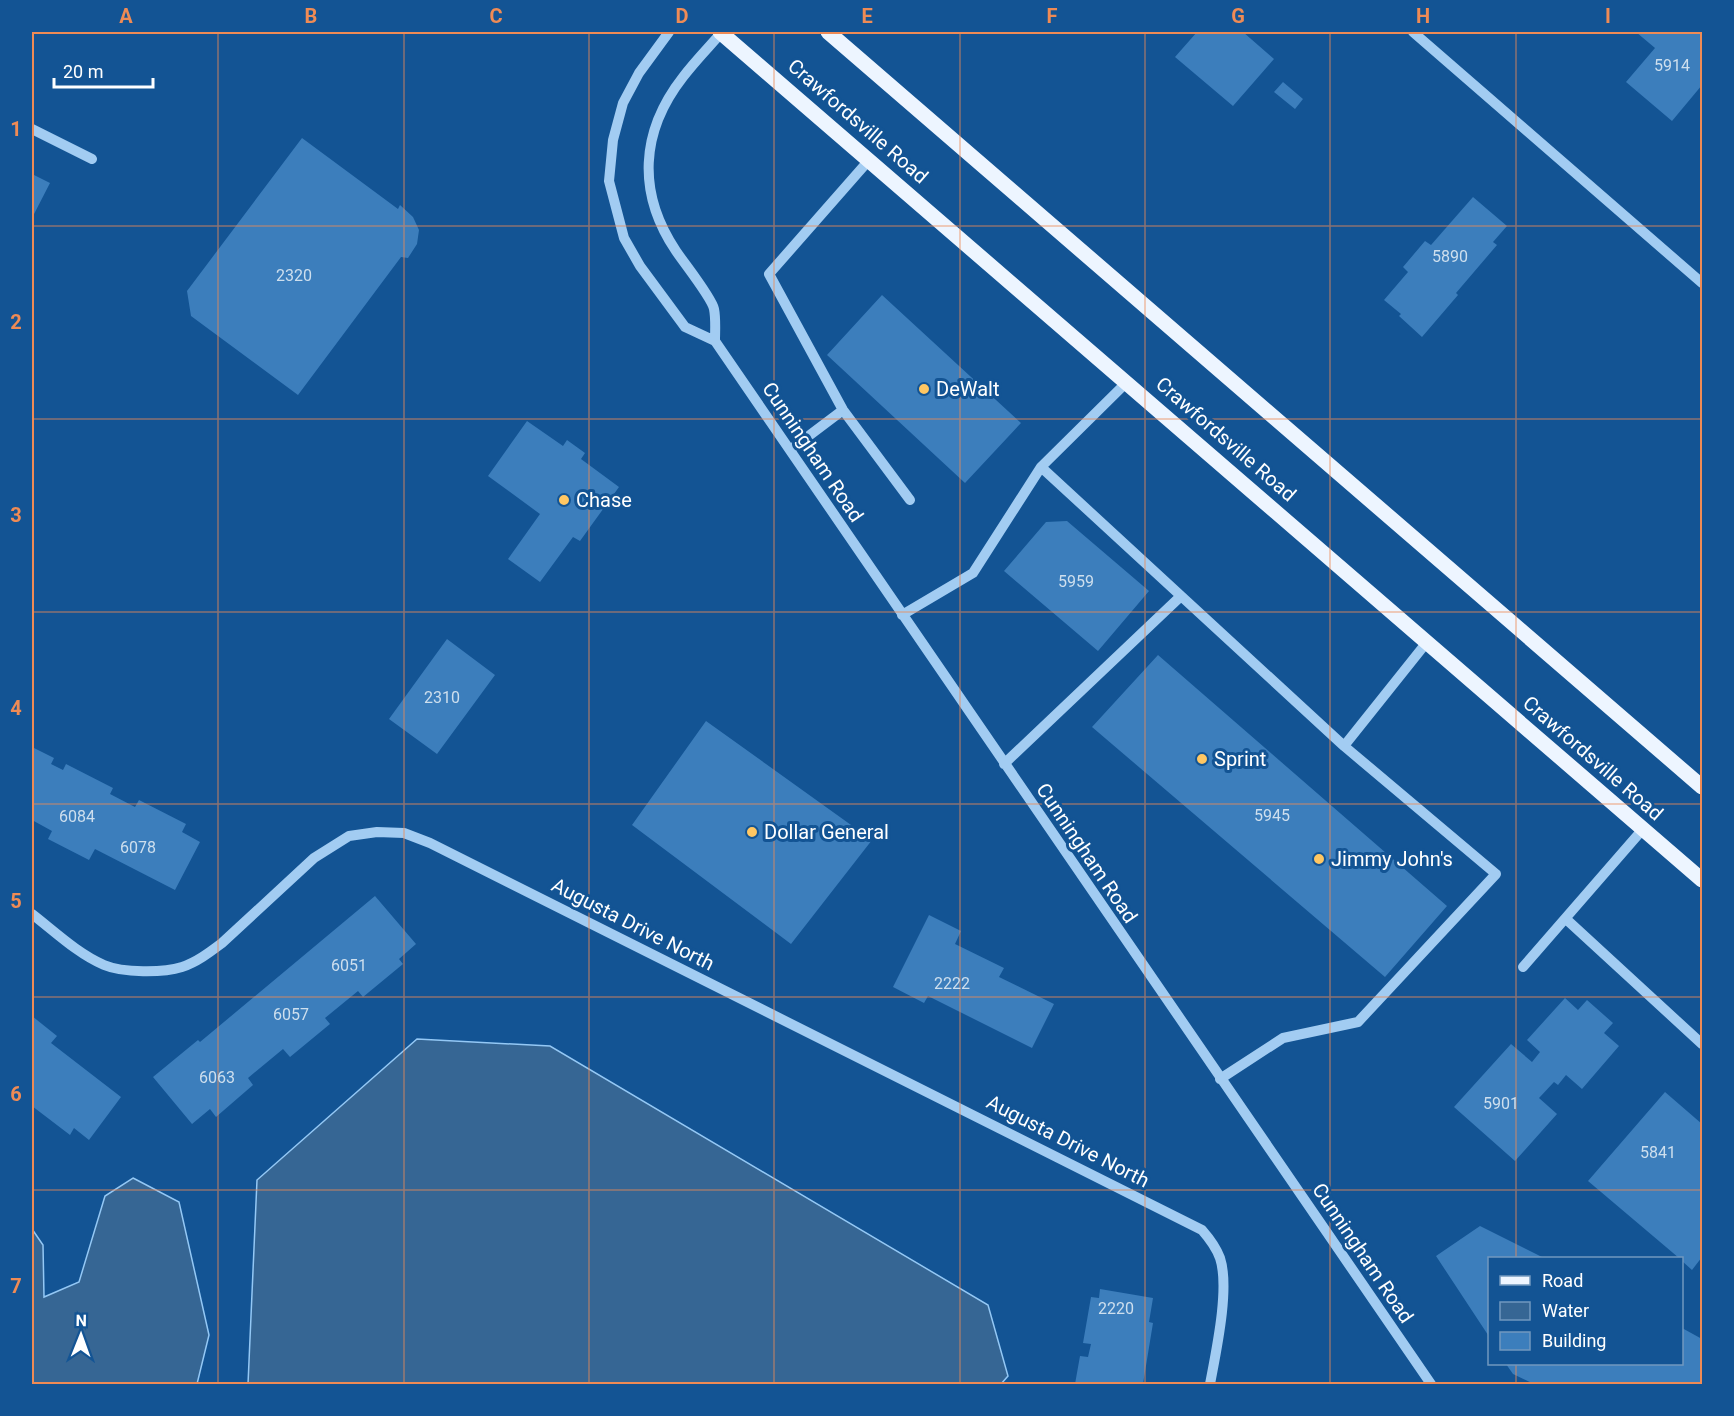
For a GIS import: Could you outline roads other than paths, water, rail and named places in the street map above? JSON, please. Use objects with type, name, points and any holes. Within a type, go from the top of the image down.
[{"type":"main road","name":"Crawfordsville Road","points":[[721,32],[1702,880]]},
{"type":"main road","points":[[828,32],[1702,787]]},
{"type":"street","points":[[669,32],[639,73],[624,103],[614,140],[609,181],[624,238],[640,266],[685,327],[715,341],[714,307],[663,228],[655,209],[648,174],[651,142],[660,113],[682,78],[721,32]]},
{"type":"street","points":[[1413,32],[1702,284]]},
{"type":"street","points":[[32,129],[92,159]]},
{"type":"street","points":[[870,159],[769,274],[843,410],[910,500]]},
{"type":"street","name":"Cunningham Road","points":[[715,341],[1431,1384]]},
{"type":"street","points":[[902,615],[973,573],[1041,468],[1127,381]]},
{"type":"street","points":[[790,450],[843,410]]},
{"type":"street","points":[[1041,468],[1344,746],[1496,874],[1358,1022],[1283,1038],[1220,1079]]},
{"type":"street","points":[[1004,764],[1181,596]]},
{"type":"street","points":[[1344,746],[1427,642]]},
{"type":"street","points":[[1523,967],[1643,829]]},
{"type":"street","name":"Augusta Drive North","points":[[32,914],[78,949],[105,965],[135,971],[182,967],[222,943],[314,858],[337,843],[349,836],[377,832],[404,833],[441,849],[1202,1230],[1221,1260],[1223,1273],[1219,1330],[1210,1384]]},
{"type":"street","points":[[1566,919],[1702,1044]]},
{"type":"water","points":[[417,1039],[550,1046],[988,1305],[1008,1376],[1001,1384],[248,1384],[257,1180]]},
{"type":"water","points":[[133,1178],[179,1202],[209,1335],[197,1384],[32,1384],[32,1229],[43,1245],[44,1297],[79,1282],[105,1196]]},
{"type":"place","name":"DeWalt","points":[[924,389]]},
{"type":"place","name":"Chase","points":[[564,500]]},
{"type":"place","name":"Sprint","points":[[1202,759]]},
{"type":"place","name":"Dollar General","points":[[752,832]]},
{"type":"place","name":"Jimmy John's","points":[[1319,859]]}]
